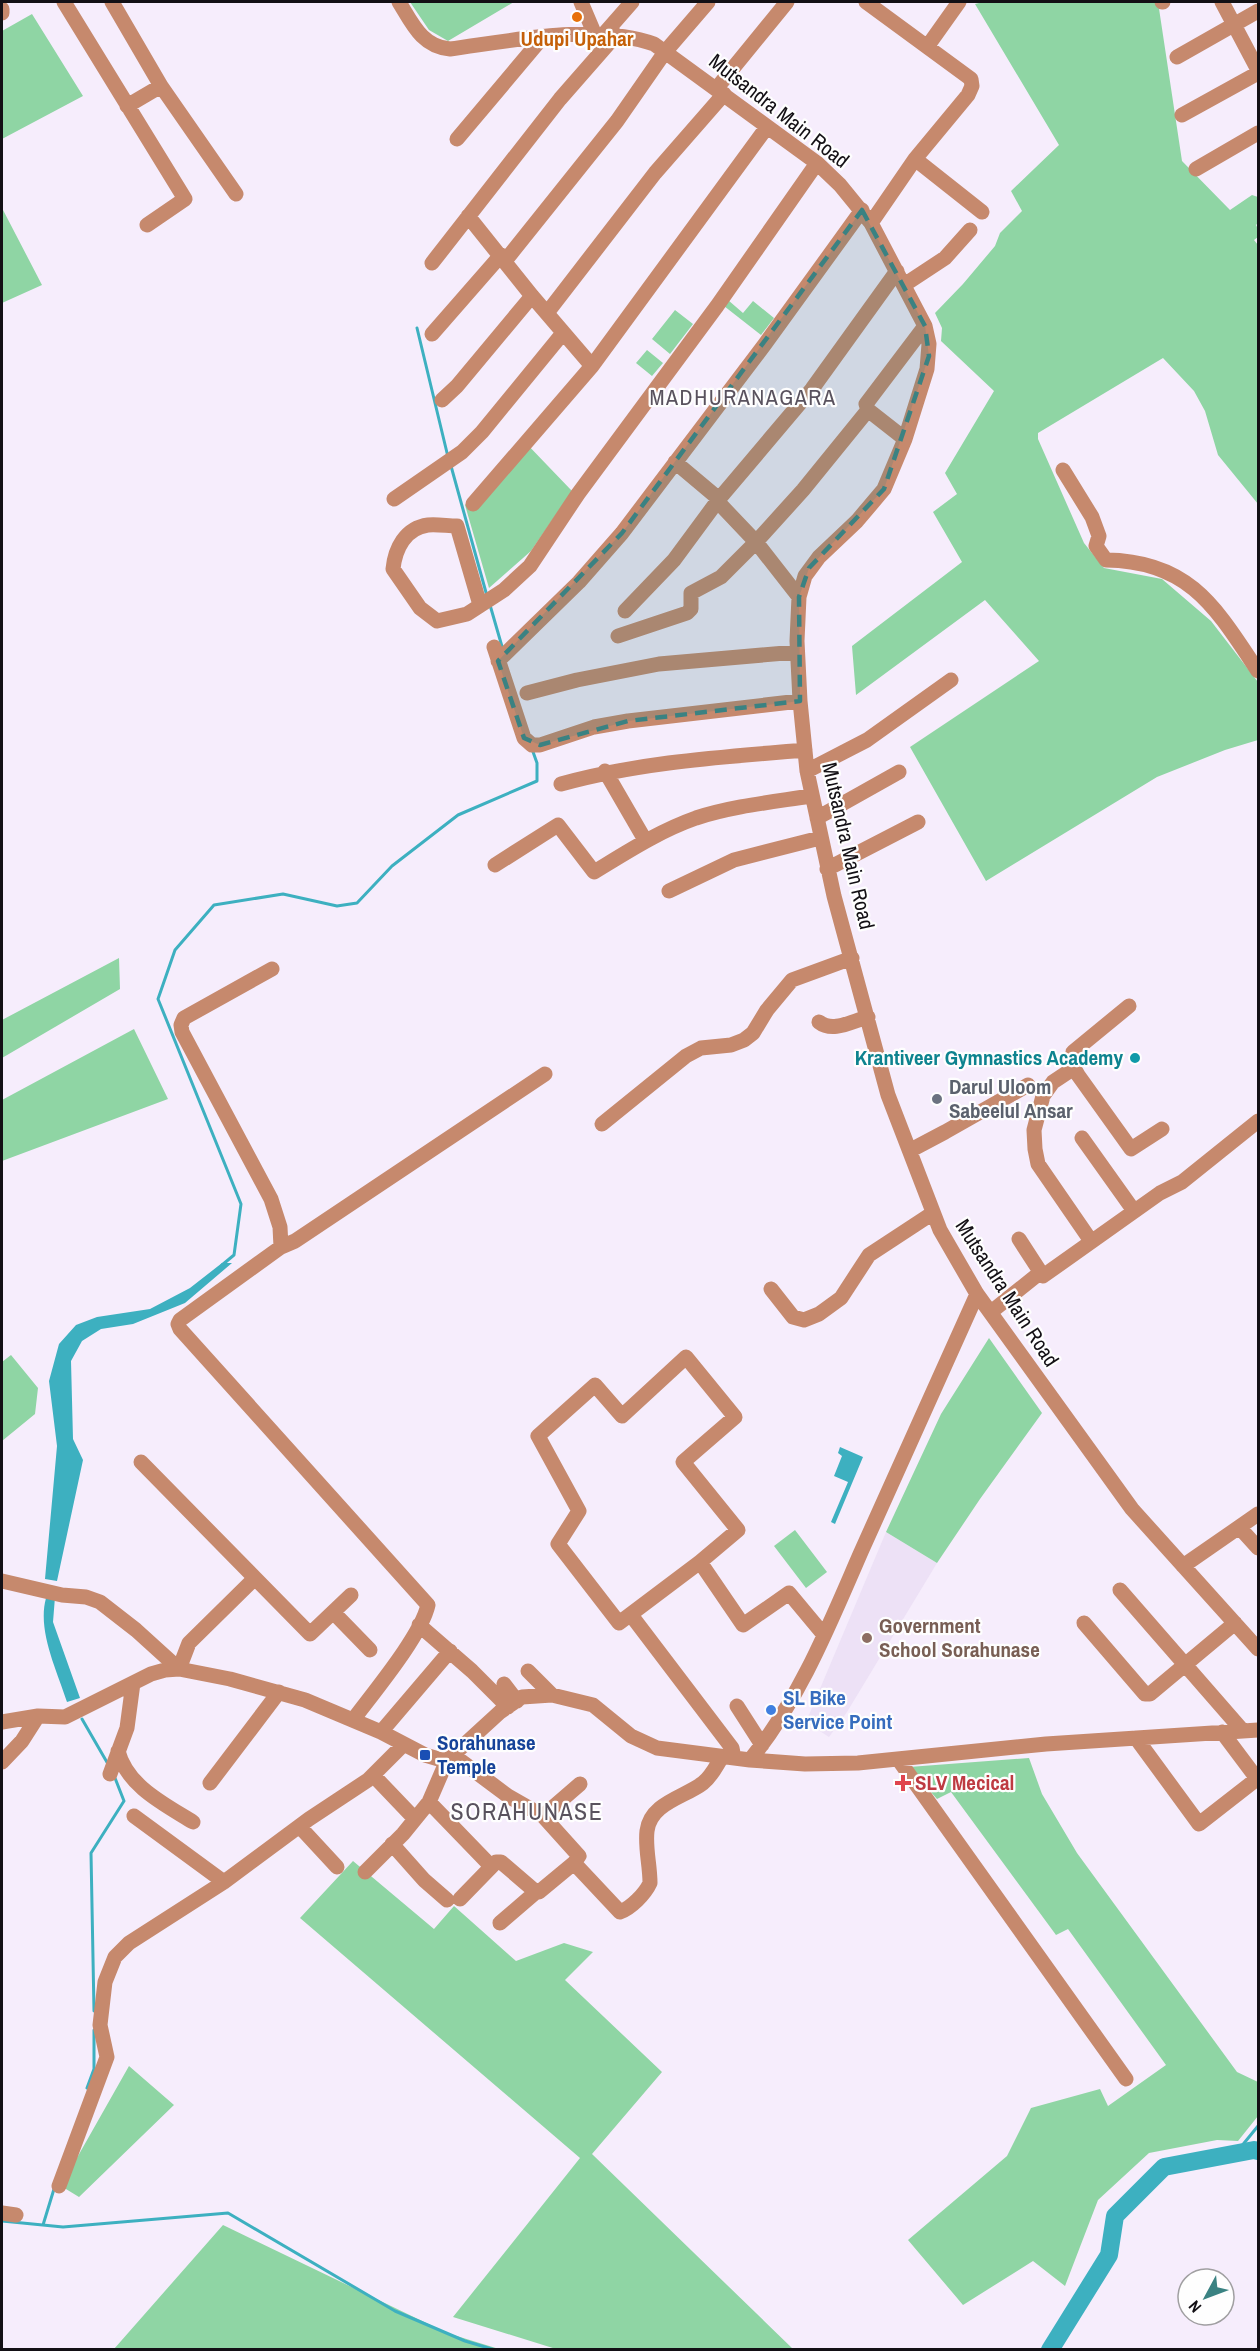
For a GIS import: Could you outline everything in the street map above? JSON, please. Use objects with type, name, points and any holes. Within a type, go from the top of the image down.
[{"type":"street","points":[[64,2],[185,199],[147,225]]},
{"type":"street","points":[[112,2],[161,86],[236,194]]},
{"type":"street","name":"Mutsandra Main Road","points":[[399,2],[415,29],[427,42],[438,48],[450,49],[542,38],[605,35],[640,39],[654,44],[817,163],[867,216],[897,271],[925,326],[929,344],[929,356],[905,439],[884,489],[857,521],[819,556],[805,576],[799,597],[797,652],[807,771],[827,869],[888,1095],[940,1230],[977,1294],[1132,1509],[1258,1649]]},
{"type":"street","points":[[581,2],[605,35]]},
{"type":"street","points":[[432,263],[560,99],[605,35],[632,2]]},
{"type":"street","points":[[432,334],[503,258],[617,121],[665,52],[708,2]]},
{"type":"street","points":[[547,312],[720,92],[787,2]]},
{"type":"street","points":[[800,701],[628,721],[594,727],[540,745],[532,745],[524,738],[496,654],[579,582],[622,533],[867,216],[969,95],[972,86],[971,79],[866,2]]},
{"type":"street","points":[[927,47],[958,2]]},
{"type":"street","points":[[1182,115],[1258,71],[1222,2]]},
{"type":"street","points":[[1178,57],[1258,11]]},
{"type":"street","points":[[458,139],[542,38]]},
{"type":"street","points":[[127,106],[161,86]]},
{"type":"street","points":[[473,504],[592,366],[767,127]]},
{"type":"street","points":[[1196,169],[1258,133]]},
{"type":"street","points":[[915,159],[982,212]]},
{"type":"street","points":[[480,605],[457,526],[427,525],[406,535],[394,554],[393,569],[420,608],[438,621],[467,614],[504,590],[530,566],[578,494],[717,306],[817,163]]},
{"type":"street","points":[[468,216],[592,366]]},
{"type":"street","points":[[904,285],[945,258],[970,230]]},
{"type":"street","points":[[625,611],[674,560],[718,500],[812,389],[897,271]]},
{"type":"street","points":[[442,400],[457,386],[532,296]]},
{"type":"street","points":[[905,439],[868,410],[866,404],[925,326]]},
{"type":"street","points":[[394,499],[462,452],[482,432],[563,333]]},
{"type":"street","points":[[618,636],[687,613],[691,609],[691,593],[721,577],[756,542],[803,490],[868,410]]},
{"type":"street","points":[[675,462],[718,500],[756,542],[799,597]]},
{"type":"street","points":[[1063,470],[1092,517],[1099,536],[1096,546],[1106,560],[1124,560],[1152,565],[1171,573],[1211,603],[1258,671]]},
{"type":"street","points":[[527,693],[577,680],[659,664],[797,652]]},
{"type":"street","points":[[807,771],[867,740],[951,681]]},
{"type":"street","points":[[561,784],[605,771],[705,758],[805,750]]},
{"type":"street","points":[[605,771],[645,840]]},
{"type":"street","points":[[817,818],[899,772]]},
{"type":"street","points":[[495,866],[558,825],[594,872],[645,840],[696,819],[720,812],[811,796]]},
{"type":"street","points":[[827,869],[918,822]]},
{"type":"street","points":[[669,891],[734,860],[820,838]]},
{"type":"street","points":[[602,1124],[686,1056],[701,1048],[731,1045],[744,1040],[753,1033],[771,1004],[792,980],[852,958]]},
{"type":"street","points":[[272,969],[184,1018],[181,1025],[182,1032],[271,1199],[280,1227],[281,1247]]},
{"type":"street","points":[[1130,1006],[1073,1052],[1072,1064],[1131,1149],[1162,1129]]},
{"type":"street","points":[[819,1022],[832,1028],[868,1017]]},
{"type":"street","points":[[1074,1068],[1053,1082],[1043,1096],[1034,1130],[1035,1149],[1038,1164],[1091,1241]]},
{"type":"street","points":[[353,1720],[419,1625],[428,1605],[188,1338],[178,1324],[180,1320],[281,1247],[295,1241],[545,1074]]},
{"type":"street","points":[[911,1150],[1028,1085]]},
{"type":"street","points":[[1018,1239],[1043,1276],[1160,1193],[1182,1182],[1258,1121]]},
{"type":"street","points":[[1082,1138],[1134,1211]]},
{"type":"street","points":[[771,1289],[793,1317],[804,1320],[819,1314],[830,1308],[840,1298],[869,1255],[933,1213]]},
{"type":"street","points":[[991,1312],[1041,1272]]},
{"type":"street","points":[[574,1863],[620,1912],[628,1908],[650,1883],[647,1828],[652,1818],[671,1800],[702,1784],[735,1758],[762,1745],[784,1713],[824,1635],[977,1294]]},
{"type":"street","points":[[686,1357],[735,1417],[683,1462],[738,1530],[631,1615],[619,1623],[558,1544],[579,1511],[538,1436],[595,1385],[622,1416],[686,1357]]},
{"type":"street","points":[[141,1462],[310,1634],[351,1595]]},
{"type":"street","points":[[1183,1566],[1258,1514]]},
{"type":"street","points":[[1239,1527],[1258,1548]]},
{"type":"street","points":[[700,1562],[743,1625],[789,1593],[824,1635]]},
{"type":"street","points":[[179,1670],[189,1643],[255,1578]]},
{"type":"street","points":[[2,1581],[62,1595],[86,1596],[100,1602],[136,1630],[179,1670]]},
{"type":"street","points":[[1120,1590],[1242,1731]]},
{"type":"street","points":[[333,1612],[370,1650]]},
{"type":"street","points":[[631,1615],[732,1748],[735,1758]]},
{"type":"street","points":[[1084,1623],[1145,1694],[1155,1691],[1235,1623]]},
{"type":"street","points":[[419,1625],[512,1704]]},
{"type":"street","points":[[381,1732],[450,1651]]},
{"type":"street","points":[[2,1722],[38,1716],[64,1717],[133,1683],[165,1670],[179,1670],[230,1679],[305,1700],[381,1732],[425,1755],[442,1760],[451,1757],[522,1697],[552,1695],[593,1705],[632,1736],[651,1746],[679,1752],[735,1758],[830,1765],[1046,1744],[1258,1730]]},
{"type":"street","points":[[528,1671],[552,1695]]},
{"type":"street","points":[[133,1683],[127,1728],[114,1763],[127,1771],[140,1786],[193,1822]]},
{"type":"street","points":[[504,1684],[512,1704]]},
{"type":"street","points":[[210,1783],[279,1692]]},
{"type":"street","points":[[737,1706],[762,1745]]},
{"type":"street","points":[[2,1762],[22,1741],[38,1716]]},
{"type":"street","points":[[1136,1738],[1199,1824],[1258,1779],[1222,1732]]},
{"type":"street","points":[[59,2186],[107,2057],[100,2025],[105,1982],[110,1966],[118,1953],[129,1943],[224,1882],[373,1776],[404,1744]]},
{"type":"street","points":[[365,1872],[429,1803],[451,1757]]},
{"type":"street","points":[[451,1757],[508,1796],[543,1816],[577,1852],[578,1859],[574,1863],[543,1891],[536,1892],[500,1923]]},
{"type":"street","points":[[898,1759],[1126,2079]]},
{"type":"street","points":[[373,1776],[415,1819]]},
{"type":"street","points":[[543,1816],[580,1784]]},
{"type":"street","points":[[429,1803],[487,1862]]},
{"type":"street","points":[[134,1816],[224,1882]]},
{"type":"street","points":[[300,1827],[337,1867]]},
{"type":"street","points":[[392,1844],[424,1880],[453,1899],[499,1862],[536,1892]]},
{"type":"highlighted area","points":[[862,210],[925,326],[929,356],[884,489],[809,568],[799,597],[800,701],[628,721],[540,745],[524,738],[498,661],[622,533]]},
{"type":"shaded area","name":"Government School Sorahunase","points":[[886,1532],[937,1563],[847,1712],[829,1737],[806,1722]]},
{"type":"green space","points":[[410,2],[514,2],[448,41],[429,30]]},
{"type":"green space","points":[[983,2],[1158,2],[1182,161],[1230,210],[1252,195],[1258,197],[1258,223],[1256,225],[1258,237],[1254,240],[1258,245],[1258,504],[1218,455],[1205,411],[1194,391],[1163,358],[1038,433],[1038,439],[1084,543],[1104,568],[1162,579],[1211,621],[1258,682],[1258,740],[1225,750],[1157,777],[986,881],[910,747],[1039,661],[985,600],[856,695],[852,646],[962,562],[933,512],[957,494],[945,473],[994,391],[941,341],[942,328],[935,313],[963,284],[995,246],[1000,233],[1022,211],[1011,191],[1059,145],[975,4]]},
{"type":"green space","points":[[32,14],[83,96],[2,139],[2,31]]},
{"type":"green space","points":[[2,208],[42,285],[2,303]]},
{"type":"green space","points":[[728,300],[743,313],[753,301],[774,318],[761,335],[724,306]]},
{"type":"green space","points":[[675,310],[693,324],[670,354],[652,339]]},
{"type":"green space","points":[[647,350],[663,363],[652,376],[636,363]]},
{"type":"green space","points":[[523,440],[572,491],[531,551],[489,588],[465,505]]},
{"type":"green space","points":[[119,958],[120,989],[2,1058],[2,1020]]},
{"type":"green space","points":[[134,1029],[168,1099],[2,1161],[2,1100]]},
{"type":"green space","points":[[989,1338],[1042,1413],[937,1563],[886,1532],[941,1414]]},
{"type":"green space","points":[[11,1355],[38,1388],[35,1414],[2,1441],[2,1362]]},
{"type":"green space","points":[[795,1530],[827,1572],[806,1588],[774,1546]]},
{"type":"green space","points":[[1029,1758],[1042,1794],[1077,1853],[1237,2072],[1258,2082],[1258,2116],[1238,2141],[1217,2140],[1149,2153],[1098,2200],[1065,2286],[1033,2261],[963,2305],[908,2240],[1007,2156],[1031,2108],[1100,2089],[1108,2106],[1166,2065],[1068,1929],[1056,1935],[951,1792],[937,1799],[909,1767]]},
{"type":"green space","points":[[353,1861],[434,1929],[454,1906],[516,1961],[564,1943],[593,1952],[565,1980],[662,2072],[592,2154],[793,2349],[556,2349],[453,2317],[580,2158],[300,1918]]},
{"type":"green space","points":[[129,2066],[174,2105],[79,2197],[61,2186]]},
{"type":"green space","points":[[223,2225],[447,2333],[499,2349],[114,2349]]},
{"type":"water","points":[[222,1263],[232,1263],[185,1303],[133,1324],[101,1329],[82,1341],[71,1361],[73,1439],[83,1460],[57,1581],[45,1579],[57,1446],[49,1381],[59,1344],[76,1325],[97,1317],[150,1309],[190,1288]]},
{"type":"water","points":[[840,1447],[863,1457],[835,1524],[831,1522],[848,1482],[834,1476],[842,1456],[838,1453]]},
{"type":"water","points":[[55,1597],[53,1622],[80,1698],[67,1702],[49,1650],[44,1624],[46,1598]]},
{"type":"waterway","points":[[417,328],[448,457]]},
{"type":"waterway","points":[[451,466],[487,596]]},
{"type":"waterway","points":[[490,605],[503,650]]},
{"type":"waterway","points":[[222,1265],[234,1255],[241,1204],[158,999],[175,950],[214,905],[283,894],[337,906],[357,903],[392,866],[458,815],[537,781],[537,763],[532,749]]},
{"type":"waterway","points":[[82,1719],[108,1764]]},
{"type":"waterway","points":[[94,2011],[91,1853],[124,1801],[115,1778]]},
{"type":"waterway","points":[[87,2088],[94,2069],[94,2030]]},
{"type":"waterway","points":[[1236,2153],[1258,2126]]},
{"type":"waterway","points":[[1050,2350],[1109,2255],[1115,2216],[1164,2167],[1258,2151]]},
{"type":"waterway","points":[[43,2225],[54,2189]]},
{"type":"waterway","points":[[2,2221],[63,2227],[228,2213],[395,2311],[465,2341],[495,2350]]},
{"type":"place","name":"Udupi Upahar","points":[[577,17]]},
{"type":"place","name":"Krantiveer Gymnastics Academy","points":[[1135,1058]]},
{"type":"place","name":"Darul Uloom Sabeelul Ansar","points":[[937,1099]]},
{"type":"place","name":"Government School Sorahunase","points":[[867,1638]]},
{"type":"place","name":"SL Bike Service Point","points":[[771,1710]]},
{"type":"place","name":"Sorahunase Temple","points":[[425,1755]]},
{"type":"place","name":"SLV Mecical","points":[[903,1783]]},
{"type":"district","name":"MADHURANAGARA","points":[[743,397]]},
{"type":"district","name":"SORAHUNASE","points":[[527,1812]]}]
